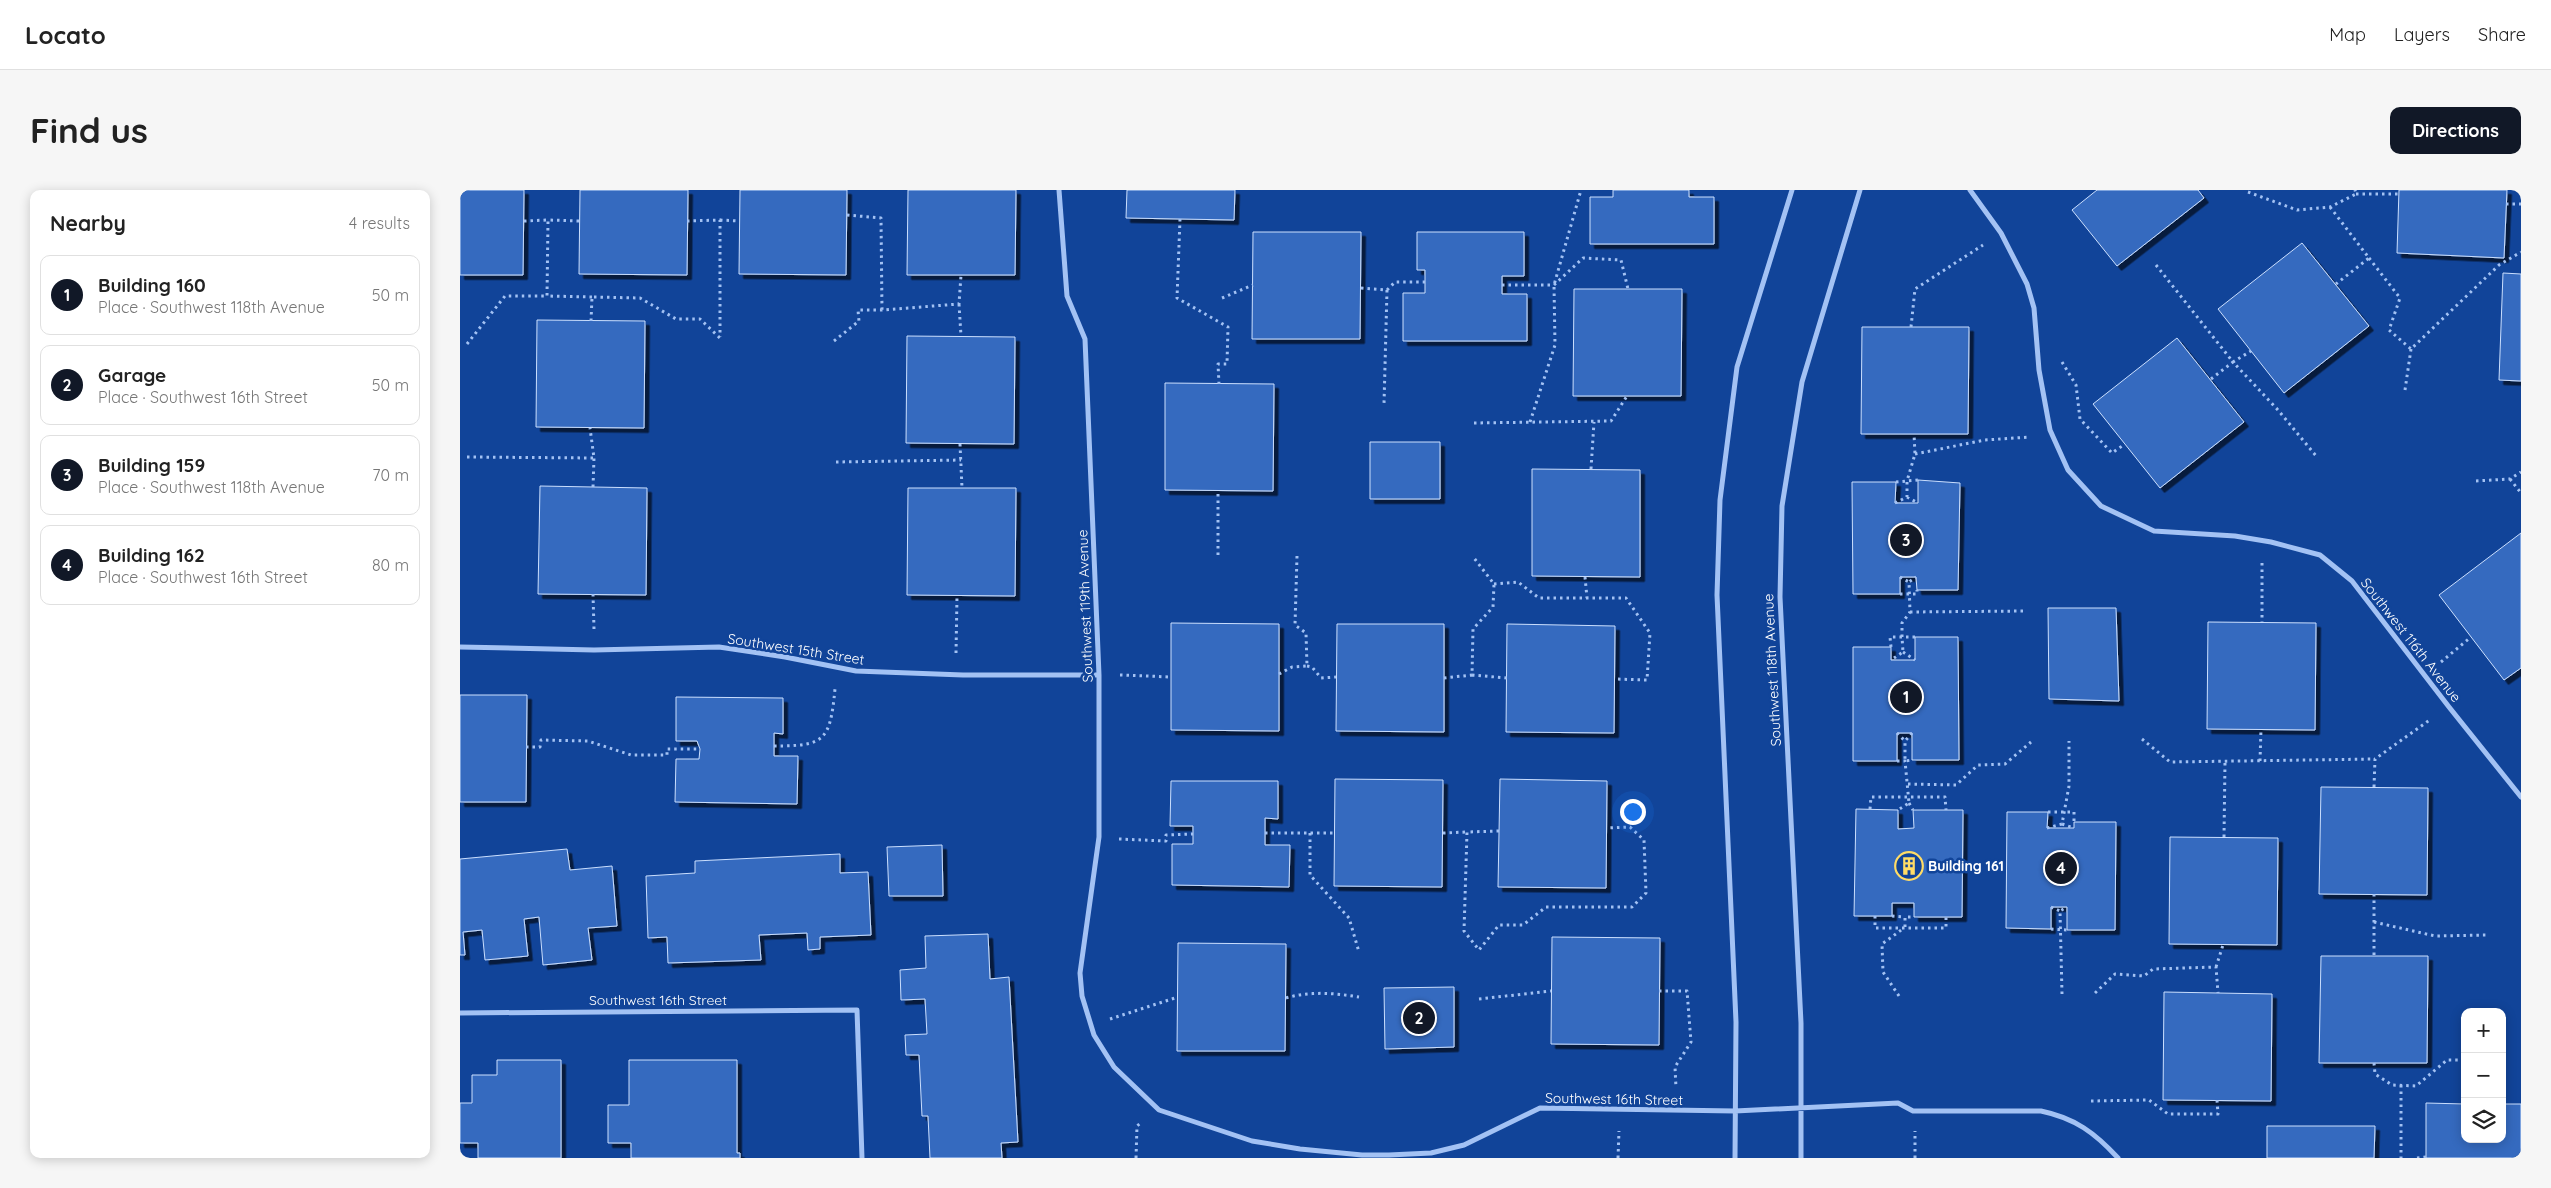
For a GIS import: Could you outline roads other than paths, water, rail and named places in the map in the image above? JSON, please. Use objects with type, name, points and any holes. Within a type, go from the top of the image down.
[{"type":"street","name":"Southwest 119th Avenue","points":[[1060,190],[1067,296],[1085,339],[1099,675],[1099,837],[1080,972],[1082,996],[1089,1023]]},
{"type":"street","points":[[1735,1158],[1736,1022],[1717,595],[1720,500],[1738,367],[1792,190]]},
{"type":"street","name":"Southwest 118th Avenue","points":[[1801,1158],[1801,1023],[1780,597],[1782,506],[1802,382],[1860,190]]},
{"type":"street","name":"Southwest 116th Avenue","points":[[1970,190],[2001,233],[2027,284],[2034,308],[2039,370],[2050,430],[2068,470],[2101,506],[2154,531],[2252,538],[2320,556],[2352,581],[2448,707],[2521,796]]},
{"type":"street","name":"Southwest 15th Street","points":[[460,647],[594,650],[719,648],[785,657],[856,671],[963,675],[1099,675]]},
{"type":"street","name":"Southwest 16th Street","points":[[460,1013],[857,1010],[862,1158]]},
{"type":"street","name":"Southwest 16th Street","points":[[1089,1023],[1094,1035],[1114,1067],[1159,1110],[1252,1141],[1362,1155],[1431,1153],[1464,1145],[1540,1108],[1674,1108],[1678,1111],[1800,1109],[1898,1103],[1913,1110],[2041,1110],[2076,1121],[2104,1143],[2118,1158]]},
{"type":"place","name":"Building 159","points":[[1906,540]]},
{"type":"place","name":"Building 160","points":[[1906,697]]},
{"type":"place","name":"Building 161","points":[[1909,866]]},
{"type":"place","name":"Building 162","points":[[2061,868]]},
{"type":"place","name":"Garage","points":[[1419,1018]]}]
